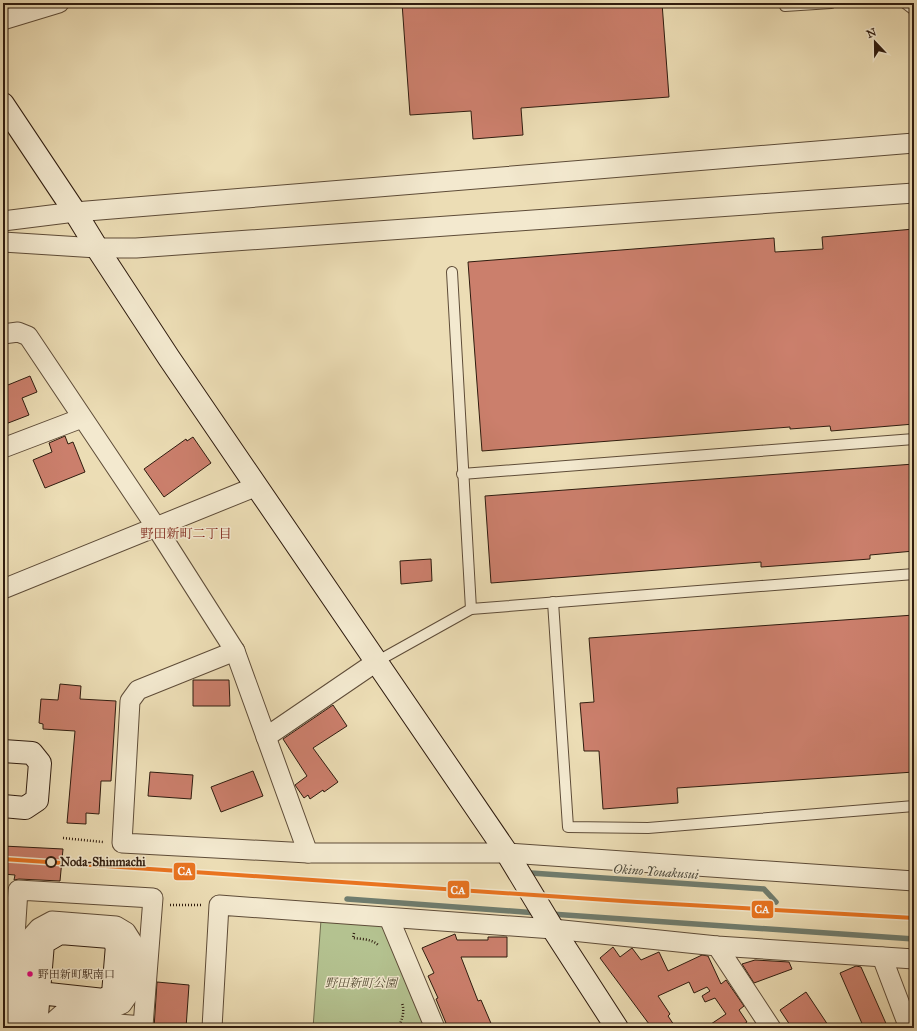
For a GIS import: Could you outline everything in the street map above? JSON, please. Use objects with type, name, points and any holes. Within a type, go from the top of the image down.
[{"type":"street","points":[[3,20],[59,3]]},
{"type":"street","points":[[3,104],[169,358],[507,853],[553,929],[617,1028]]},
{"type":"street","points":[[3,221],[75,212],[914,143]]},
{"type":"street","points":[[3,242],[97,248],[136,248],[914,193]]},
{"type":"street","points":[[3,334],[18,332],[28,336],[156,527],[235,651],[308,853]]},
{"type":"street","points":[[3,448],[82,418]]},
{"type":"street","points":[[3,590],[257,486]]},
{"type":"street","points":[[235,651],[138,690],[130,701],[122,843],[308,853],[507,853],[914,881]]},
{"type":"street","points":[[266,737],[376,662]]},
{"type":"street","points":[[3,751],[32,753],[40,763],[37,800],[25,808],[3,806]]},
{"type":"street","points":[[9,1028],[18,890],[153,898],[143,1026],[80,1021],[72,1028]]},
{"type":"street","points":[[212,1028],[219,905],[553,929],[717,946],[914,959]]},
{"type":"street","points":[[389,918],[435,1028]]},
{"type":"street","points":[[24,1028],[31,937],[40,928],[52,921],[116,926],[126,932],[133,943],[129,994],[122,1004],[106,1011],[75,1008],[63,1013],[49,1028]]},
{"type":"street","points":[[717,946],[771,1028]]},
{"type":"street","points":[[882,957],[909,1028]]},
{"type":"street","points":[[36,1028],[39,993]]},
{"type":"lane","points":[[784,3],[785,6],[831,3]]},
{"type":"lane","points":[[905,3],[914,10]]},
{"type":"lane","points":[[452,272],[462,474],[471,609]]},
{"type":"lane","points":[[462,474],[914,439]]},
{"type":"lane","points":[[376,662],[471,609],[914,574]]},
{"type":"lane","points":[[553,602],[568,827],[648,828],[914,806]]},
{"type":"path","points":[[63,838],[122,843]]},
{"type":"path","points":[[355,915],[353,938],[368,940],[376,943],[381,949]]},
{"type":"path","points":[[398,1028],[402,1020],[403,1012],[403,1005],[400,998]]},
{"type":"green space","name":"野田新町公園","points":[[321,920],[385,925],[426,1028],[313,1028]]},
{"type":"building","points":[[402,3],[662,3],[669,97],[521,108],[523,135],[473,139],[471,111],[410,115]]},
{"type":"building","points":[[914,229],[914,424],[831,431],[830,426],[790,429],[790,427],[482,451],[468,262],[774,238],[775,252],[823,249],[822,237]]},
{"type":"building","points":[[30,376],[37,392],[22,398],[29,415],[3,425],[3,387]]},
{"type":"building","points":[[65,436],[68,444],[73,442],[85,472],[45,488],[33,460],[52,452],[49,443]]},
{"type":"building","points":[[193,437],[211,463],[164,497],[144,469],[186,439],[187,441]]},
{"type":"building","points":[[914,464],[914,551],[870,555],[870,559],[761,567],[761,562],[491,583],[485,496]]},
{"type":"building","points":[[431,559],[432,581],[401,584],[400,561]]},
{"type":"building","points":[[914,615],[914,772],[677,788],[678,803],[603,809],[599,751],[584,751],[580,703],[594,702],[589,638]]},
{"type":"building","points":[[193,680],[229,680],[230,706],[193,706]]},
{"type":"building","points":[[60,684],[81,686],[80,699],[116,701],[111,781],[101,781],[99,814],[86,813],[86,824],[67,823],[75,731],[43,729],[43,724],[39,723],[41,699],[58,700]]},
{"type":"building","points":[[333,705],[347,726],[313,748],[338,782],[324,792],[323,790],[310,799],[308,795],[304,798],[295,785],[307,776],[283,739]]},
{"type":"building","points":[[253,771],[263,796],[221,812],[211,787]]},
{"type":"building","points":[[150,772],[193,775],[191,799],[148,796]]},
{"type":"building","points":[[3,846],[63,849],[60,881],[14,880],[15,875],[3,874]]},
{"type":"building","points":[[455,934],[457,940],[488,940],[488,937],[507,937],[507,957],[461,957],[478,1001],[481,1000],[493,1028],[448,1028],[436,999],[438,998],[428,976],[434,973],[422,948]]},
{"type":"building","points":[[613,947],[620,957],[632,948],[641,960],[659,952],[668,971],[702,955],[708,956],[721,984],[726,980],[744,1006],[739,1010],[747,1022],[739,1028],[705,1028],[726,1014],[715,998],[705,1002],[702,996],[710,991],[707,987],[694,993],[689,982],[658,996],[670,1014],[668,1016],[676,1028],[652,1028],[600,958]]},
{"type":"building","points":[[755,960],[789,962],[792,969],[754,983],[742,964]]},
{"type":"building","points":[[856,966],[861,967],[888,1028],[864,1028],[840,973]]},
{"type":"building","points":[[157,982],[189,985],[186,1028],[154,1028]]},
{"type":"building","points":[[806,992],[830,1028],[792,1028],[780,1010]]},
{"type":"waterway","points":[[3,8],[17,3]]},
{"type":"waterway","name":"Okino Youakusui","points":[[531,873],[764,889],[776,902]]},
{"type":"waterway","points":[[347,899],[537,913]]},
{"type":"waterway","points":[[551,914],[914,939]]},
{"type":"transit line","name":"CA","points":[[3,859],[637,902],[914,918]]},
{"type":"place","name":"Noda-Shinmachi","points":[[51,862]]},
{"type":"place","name":"野田新町駅南口","points":[[30,974]]},
{"type":"district","name":"野田新町二丁目","points":[[186,533]]}]
